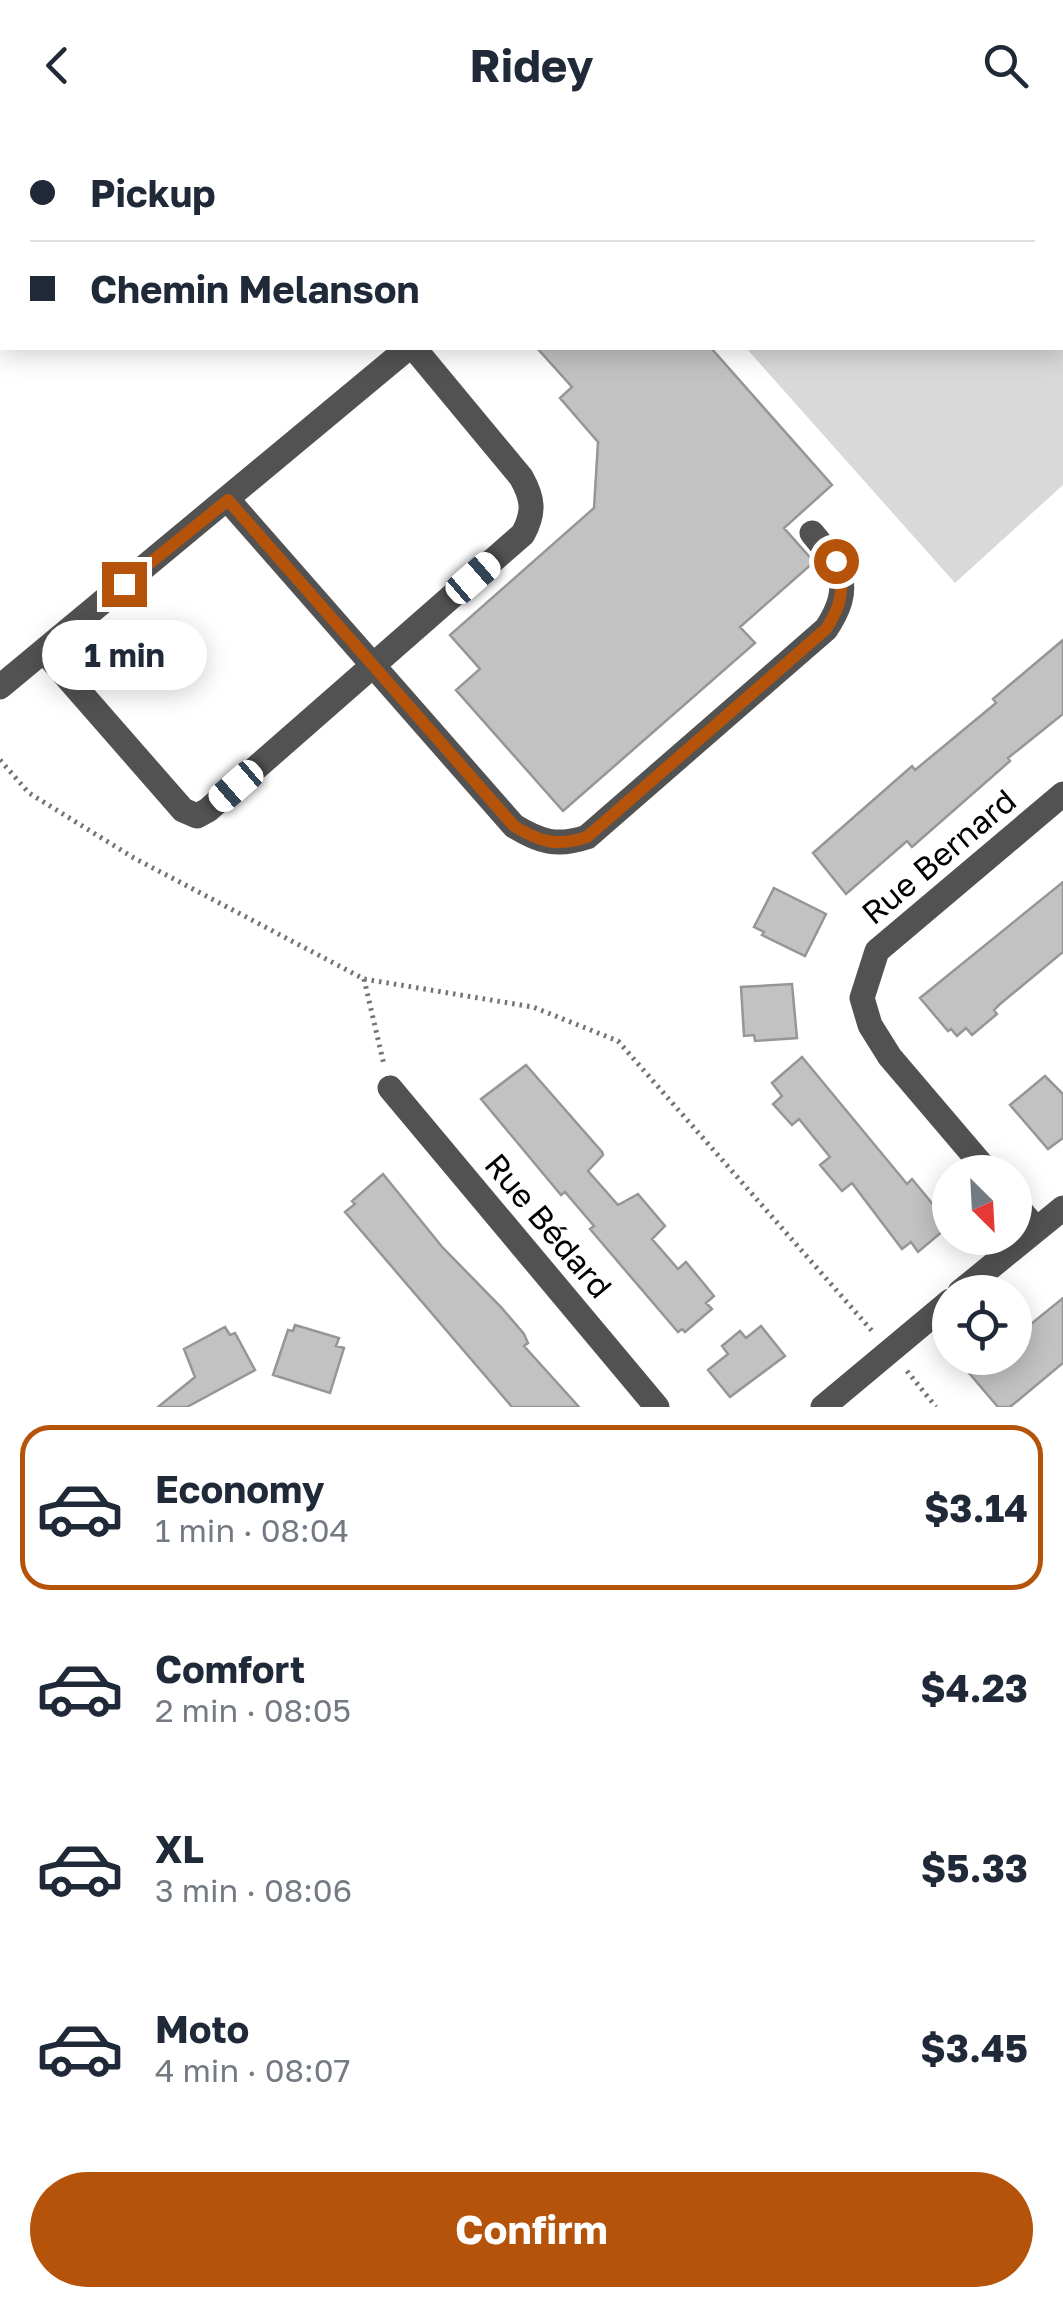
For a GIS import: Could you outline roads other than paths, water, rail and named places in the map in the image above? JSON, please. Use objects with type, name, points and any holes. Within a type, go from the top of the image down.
[{"type":"street","points":[[0,686],[409,350]]},
{"type":"street","points":[[44,651],[183,810],[197,816],[208,810],[523,534],[532,517],[531,495],[521,477],[413,350]]},
{"type":"street","points":[[228,500],[514,826],[538,840],[565,844],[587,837],[826,629],[839,609],[843,584],[836,561],[812,533]]},
{"type":"street","name":"Rue Bernard","points":[[974,1155],[890,1057],[870,1025],[862,998],[876,950],[1063,794]]},
{"type":"street","name":"Rue Bédard","points":[[390,1088],[657,1407]]},
{"type":"street","points":[[980,1275],[1063,1208]]},
{"type":"street","points":[[1032,1223],[1036,1228]]},
{"type":"street","points":[[823,1407],[932,1315]]}]
